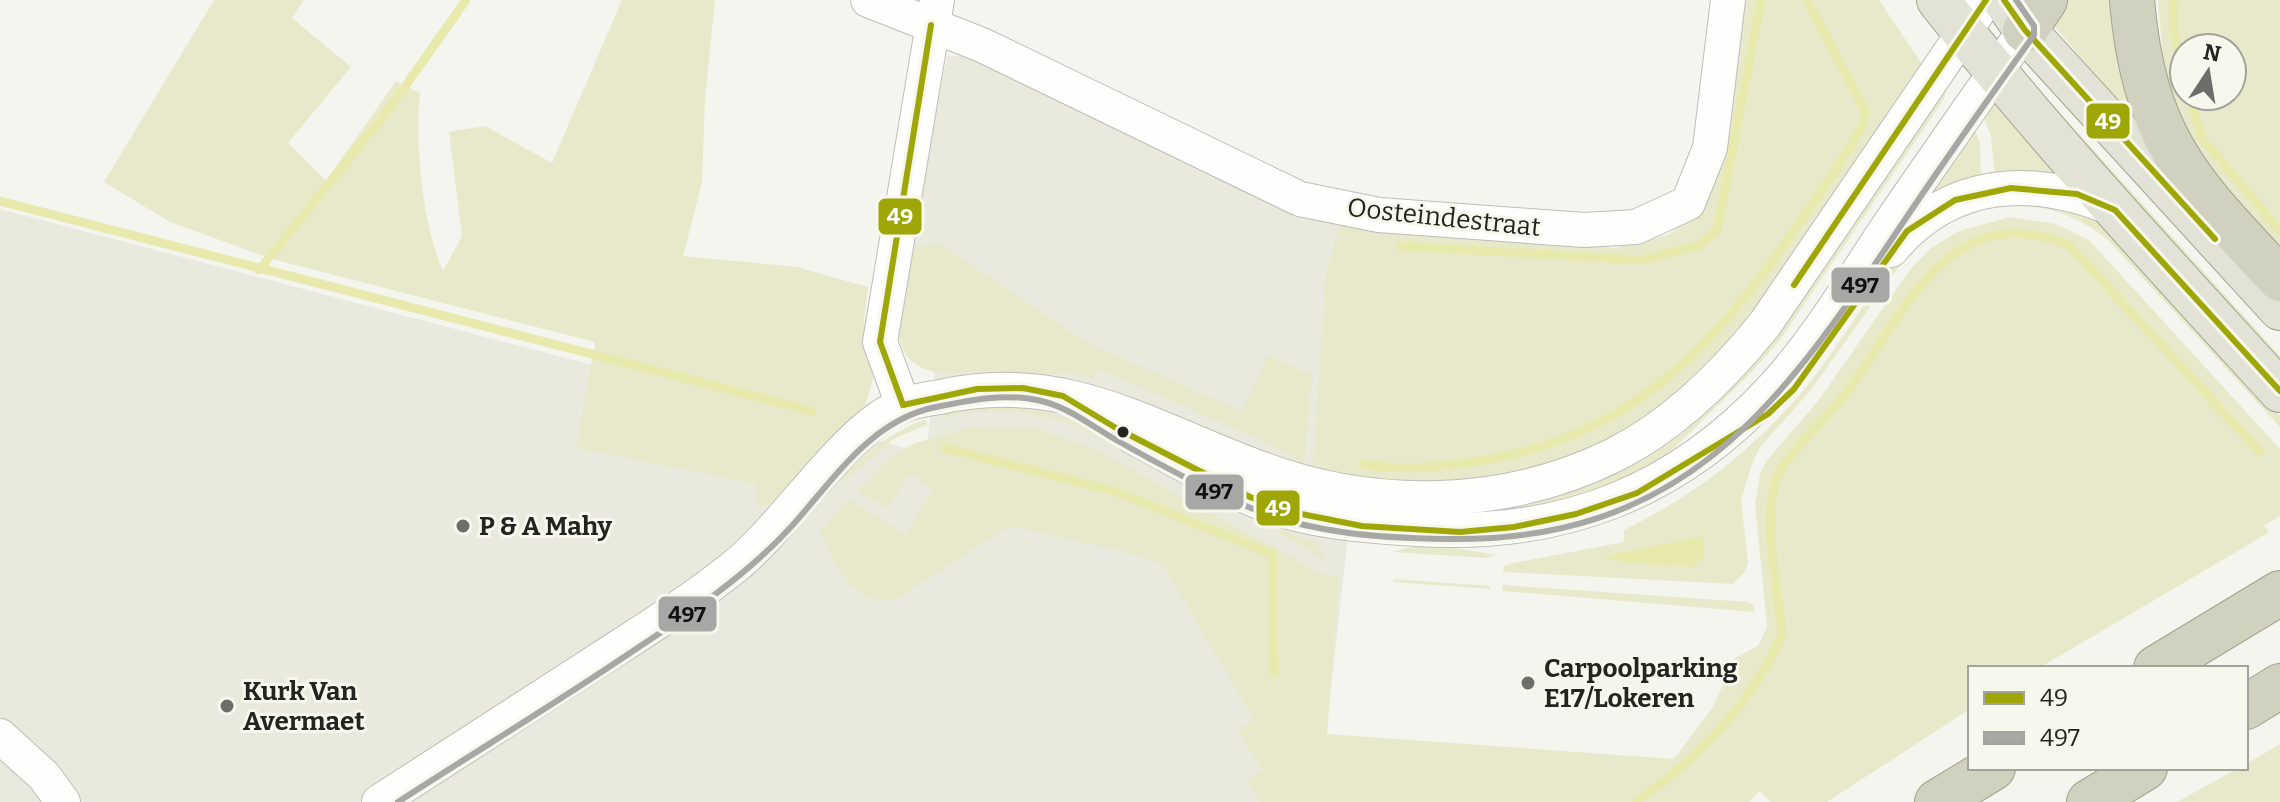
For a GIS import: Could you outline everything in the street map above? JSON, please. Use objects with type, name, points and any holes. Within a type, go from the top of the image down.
[{"type":"highway","points":[[2132,0],[2143,81],[2174,154],[2211,206],[2280,279]]},
{"type":"highway","points":[[2159,666],[2280,593]]},
{"type":"highway","points":[[2248,706],[2280,686]]},
{"type":"highway","points":[[1937,802],[1990,770]]},
{"type":"highway","points":[[2089,802],[2142,770]]},
{"type":"main road","points":[[2025,10],[2280,309]]},
{"type":"main road","points":[[1962,11],[1995,72],[2115,210],[2280,391]]},
{"type":"street","name":"Oosteindestraat","points":[[868,0],[934,12],[982,45],[1300,199],[1379,215],[1584,230],[1636,227],[1688,203],[1710,148],[1728,0]]},
{"type":"street","points":[[1713,445],[1775,386],[1831,313],[1995,72],[2025,10]]},
{"type":"street","points":[[379,802],[686,603],[737,566],[773,532],[864,433],[883,415],[903,405],[988,388],[1023,388],[1120,409],[1298,481],[1365,496],[1466,497],[1515,488],[1614,454],[1691,402],[1755,337],[1792,287],[1962,11]]},
{"type":"street","points":[[903,405],[880,342],[934,12]]},
{"type":"street","points":[[1063,396],[1116,428],[1250,497],[1286,511],[1362,526],[1460,532],[1514,527],[1576,514],[1637,493],[1768,414],[1794,389],[1890,251],[1907,231],[1931,212],[1972,194],[2011,188],[2077,194],[2115,210]]},
{"type":"street","points":[[0,736],[44,776],[63,802]]},
{"type":"shaded area","points":[[214,0],[304,0],[292,18],[351,67],[288,143],[326,181],[396,81],[420,93],[422,184],[430,230],[443,271],[462,236],[449,132],[485,126],[552,163],[622,0],[715,0],[705,99],[702,183],[683,256],[797,267],[868,287],[864,322],[873,379],[865,406],[832,438],[780,502],[757,507],[756,484],[576,448],[595,342],[272,259],[170,222],[104,182]]},
{"type":"shaded area","points":[[1746,0],[1879,0],[1922,64],[1723,362],[1638,425],[1565,463],[1477,483],[1335,479],[1337,471],[1313,466],[1326,273],[1340,222],[1614,248],[1668,235],[1703,207],[1723,159]]},
{"type":"shaded area","points":[[2058,0],[2119,0],[2147,132],[2135,123],[2046,16]]},
{"type":"shaded area","points":[[2158,0],[2280,0],[2280,262],[2194,161],[2177,112],[2248,112],[2248,32],[2168,32],[2168,85],[2164,73]]},
{"type":"shaded area","points":[[947,56],[968,56],[1382,228],[1326,734],[1324,802],[0,802],[0,209],[926,453],[935,373],[914,363],[900,342],[898,312]]},
{"type":"shaded area","points":[[2025,74],[2280,356],[2280,366],[2148,222]]},
{"type":"shaded area","points":[[1942,87],[1946,89],[1944,99],[1780,340],[1662,460],[1599,497],[1474,515],[1641,451]]},
{"type":"shaded area","points":[[1992,102],[2002,107],[2061,176],[1995,177],[1991,136],[1981,112]]},
{"type":"shaded area","points":[[1971,121],[1980,143],[1981,180],[1918,207]]},
{"type":"shaded area","points":[[2016,199],[2091,217],[2101,224],[2280,416],[2280,427],[2109,241],[2083,223],[2055,211],[2025,206],[1994,208],[1993,202]]},
{"type":"shaded area","points":[[1979,205],[1980,211],[1945,224],[1908,254],[1810,391],[1761,446],[1741,500],[1748,563],[1744,573],[1732,584],[1503,572],[1504,566],[1513,563],[1624,542],[1624,530],[1674,502],[1720,470],[1763,434],[1802,392],[1903,253],[1921,235]]},
{"type":"shaded area","points":[[2010,217],[2056,224],[2089,240],[2280,449],[2280,516],[2264,526],[2269,532],[2042,666],[1968,666],[1968,710],[1827,802],[1771,802],[1759,791],[1749,802],[1260,802],[1246,780],[1262,769],[1237,730],[1254,720],[1163,565],[1137,555],[1010,526],[896,599],[881,600],[857,591],[848,582],[819,532],[848,499],[906,534],[933,489],[909,474],[888,508],[857,491],[885,462],[912,444],[972,427],[1034,427],[1097,450],[1322,574],[1339,577],[1327,734],[1674,759],[1713,707],[1735,658],[1758,646],[1767,627],[1755,504],[1760,474],[1767,460],[1818,401],[1909,271],[1931,248],[1959,231]]},
{"type":"shaded area","points":[[940,244],[1086,342],[1242,411],[1268,355],[1312,375],[1304,464],[1272,445],[1098,369],[1094,378],[995,371],[937,372],[914,363],[905,354],[898,329],[899,305],[910,248]]},
{"type":"shaded area","points":[[996,406],[1027,408],[1076,420],[1273,518],[1271,529],[1072,424],[1040,415],[1007,411],[974,412],[942,419],[940,415]]},
{"type":"shaded area","points":[[926,419],[927,425],[893,439],[843,482],[839,480],[879,444]]},
{"type":"shaded area","points":[[1282,530],[1317,543],[1327,561],[1280,534]]},
{"type":"shaded area","points":[[1703,536],[1704,557],[1693,567],[1628,563],[1603,557]]},
{"type":"shaded area","points":[[1427,543],[1497,555],[1485,558],[1392,552]]},
{"type":"shaded area","points":[[1393,579],[1490,586],[1490,589],[1393,582]]},
{"type":"shaded area","points":[[1503,585],[1749,602],[1754,606],[1754,612],[1502,591]]},
{"type":"shaded area","points":[[2280,744],[2280,802],[2177,802],[2234,770],[2248,770],[2248,763]]},
{"type":"waterway","points":[[259,270],[390,108],[466,0]]},
{"type":"waterway","points":[[1401,246],[1640,260],[1698,246],[1717,230],[1761,0]]},
{"type":"waterway","points":[[1363,464],[1432,467],[1528,451],[1577,433],[1621,410],[1661,382],[1698,349],[1733,312],[1765,271],[1832,176],[1863,124],[1865,111],[1807,0]]},
{"type":"waterway","points":[[2173,0],[2174,32]]},
{"type":"waterway","points":[[2194,112],[2202,138],[2280,231]]},
{"type":"waterway","points":[[0,201],[812,411]]},
{"type":"waterway","points":[[1636,802],[1701,748],[1756,684],[1782,634],[1770,518],[1779,472],[1843,397],[1909,301],[1932,273],[1959,250],[1990,237],[2026,234],[2069,245],[2260,452]]},
{"type":"waterway","points":[[945,448],[1117,492],[1273,554],[1274,673]]},
{"type":"transit line","name":"49","points":[[1794,285],[1986,0]]},
{"type":"transit line","name":"49","points":[[2004,0],[2025,30],[2215,239]]},
{"type":"transit line","name":"497","points":[[398,802],[601,672],[714,595],[772,546],[872,439],[891,425],[936,407],[999,397],[1048,403],[1165,467],[1246,506],[1319,528],[1369,535],[1446,539],[1527,534],[1598,518],[1659,491],[1713,455],[1762,410],[1807,358],[1850,300],[2034,35],[2034,26],[2016,0]]},
{"type":"transit line","name":"49","points":[[903,405],[880,342],[931,25]]},
{"type":"transit line","name":"49","points":[[903,405],[977,389],[1023,388],[1063,396],[1116,428],[1250,497],[1286,511],[1362,526],[1460,532],[1514,527],[1576,514],[1637,493],[1768,414],[1794,389],[1907,231],[1955,200],[2011,188],[2077,194],[2115,210],[2280,391]]},
{"type":"place","name":"P & A Mahy","points":[[463,526]]},
{"type":"place","name":"Carpoolparking E17/Lokeren","points":[[1528,683]]},
{"type":"place","name":"Kurk Van Avermaet","points":[[227,706]]}]
